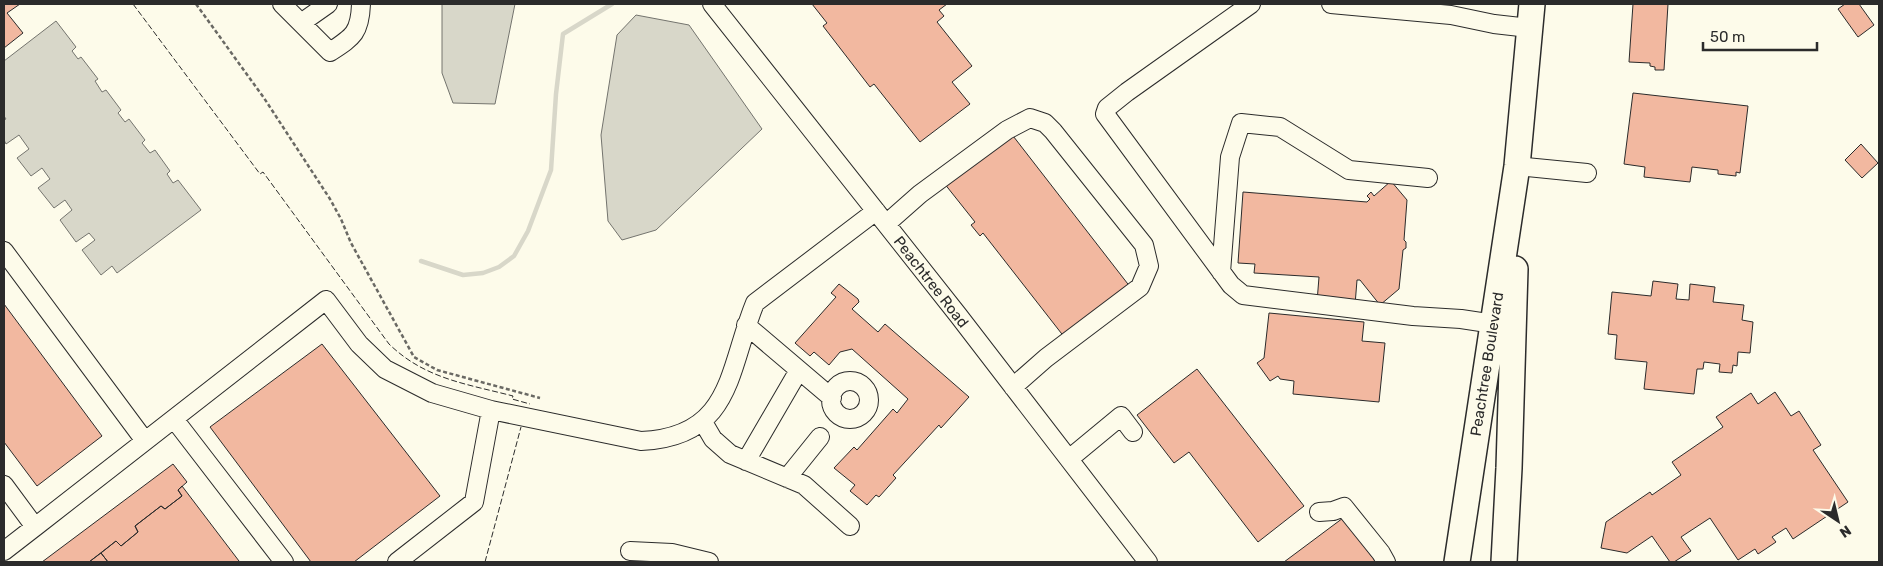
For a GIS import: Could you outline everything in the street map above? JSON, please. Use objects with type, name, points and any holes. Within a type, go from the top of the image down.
[{"type":"highway","name":"Peachtree Boulevard","points":[[1458,562],[1517,166],[1530,16]]},
{"type":"highway","name":"Peachtree Boulevard","points":[[1504,562],[1514,341],[1517,166]]},
{"type":"street","points":[[282,4],[330,52],[353,37],[361,15],[362,4]]},
{"type":"street","points":[[301,23],[328,4]]},
{"type":"street","name":"Peachtree Road","points":[[712,4],[881,217],[1148,562]]},
{"type":"street","points":[[1251,4],[1127,92],[1107,108],[1105,114],[1221,272],[1231,285],[1243,294],[1413,316],[1461,319],[1494,324]]},
{"type":"street","points":[[1331,4],[1451,15],[1494,24],[1530,16]]},
{"type":"street","points":[[4,551],[326,300],[359,344],[385,369],[432,393],[491,410],[641,441],[661,440],[686,432],[703,422],[715,409],[728,386],[755,303],[881,217],[920,194],[1007,130],[1030,118],[1045,123],[1053,130],[1144,245],[1149,266],[1140,287],[1046,358],[1013,387]]},
{"type":"street","points":[[1221,272],[1230,157],[1241,123],[1280,127],[1349,170],[1428,178]]},
{"type":"street","points":[[1517,166],[1587,173]]},
{"type":"street","points":[[4,251],[145,441]]},
{"type":"street","points":[[746,326],[832,398]]},
{"type":"street","points":[[746,461],[799,370]]},
{"type":"street","points":[[397,562],[474,502],[491,410]]},
{"type":"street","points":[[1069,459],[1121,416],[1133,432]]},
{"type":"street","points":[[174,418],[284,562]]},
{"type":"street","points":[[703,422],[713,439],[730,454],[804,485],[850,526]]},
{"type":"street","points":[[787,478],[820,437]]},
{"type":"street","points":[[4,486],[35,526]]},
{"type":"street","points":[[1319,512],[1333,511],[1344,507],[1386,562]]},
{"type":"street","points":[[630,551],[672,553],[709,562]]},
{"type":"path","points":[[196,4],[264,98],[330,199],[385,306],[414,357],[437,370],[540,398]]},
{"type":"shaded area","points":[[442,4],[515,4],[495,104],[453,103],[442,73]]},
{"type":"shaded area","points":[[636,15],[689,25],[762,129],[656,230],[622,240],[608,221],[601,135],[617,35]]},
{"type":"shaded area","points":[[56,21],[76,47],[72,51],[78,59],[81,57],[98,79],[95,81],[102,92],[106,90],[121,110],[118,113],[125,122],[129,119],[145,140],[142,143],[150,153],[155,150],[170,171],[167,174],[173,183],[178,180],[201,210],[117,273],[112,266],[101,275],[82,250],[95,240],[89,233],[76,242],[60,220],[72,210],[65,200],[54,208],[38,188],[50,179],[42,168],[31,176],[17,158],[29,149],[19,135],[6,144],[4,140],[4,120],[6,119],[4,116],[4,61]]},
{"type":"building","points":[[4,4],[20,4],[7,13],[23,33],[4,48]]},
{"type":"building","points":[[812,4],[947,4],[939,10],[944,16],[937,22],[972,66],[952,82],[970,104],[920,142],[874,84],[870,87],[823,26],[827,23]]},
{"type":"building","points":[[1633,4],[1668,4],[1664,70],[1655,70],[1655,67],[1650,66],[1650,63],[1629,62]]},
{"type":"building","points":[[1845,4],[1859,4],[1874,25],[1858,37],[1838,9]]},
{"type":"building","points":[[1633,93],[1748,106],[1740,173],[1736,172],[1736,176],[1718,174],[1718,170],[1692,167],[1690,182],[1644,177],[1645,167],[1624,164]]},
{"type":"building","points":[[1010,132],[1131,288],[1065,338],[983,233],[980,236],[971,225],[975,222],[944,183]]},
{"type":"building","points":[[1861,144],[1878,163],[1862,178],[1845,160]]},
{"type":"building","points":[[1391,181],[1407,200],[1404,240],[1406,248],[1403,250],[1399,289],[1380,305],[1360,280],[1357,280],[1355,305],[1317,302],[1319,277],[1254,273],[1255,264],[1238,263],[1243,192],[1367,202],[1370,199],[1367,196],[1371,192],[1374,196]]},
{"type":"building","points":[[1653,281],[1678,284],[1676,299],[1689,300],[1690,284],[1715,287],[1713,302],[1744,305],[1742,320],[1753,322],[1750,353],[1738,352],[1737,366],[1733,365],[1732,373],[1719,372],[1720,364],[1704,362],[1703,369],[1697,369],[1694,394],[1644,389],[1647,362],[1615,359],[1617,335],[1608,334],[1612,292],[1651,296]]},
{"type":"building","points":[[839,284],[858,299],[859,302],[852,309],[878,332],[885,324],[969,397],[941,428],[939,425],[893,475],[896,478],[879,497],[876,495],[867,505],[850,491],[855,485],[834,468],[854,447],[857,450],[893,409],[897,413],[908,399],[852,349],[840,352],[829,365],[814,352],[810,356],[795,343],[836,297],[831,293]]},
{"type":"building","points":[[4,304],[102,436],[37,486],[4,442]]},
{"type":"building","points":[[1269,313],[1364,322],[1362,341],[1385,343],[1379,402],[1293,394],[1294,381],[1280,379],[1278,376],[1270,381],[1257,363],[1264,358]]},
{"type":"building","points":[[322,344],[440,496],[354,562],[311,562],[210,427]]},
{"type":"building","points":[[1197,369],[1304,506],[1258,542],[1189,452],[1174,463],[1137,415]]},
{"type":"building","points":[[1775,392],[1791,416],[1799,411],[1821,445],[1813,450],[1848,502],[1793,539],[1786,528],[1772,537],[1776,542],[1758,554],[1755,549],[1738,560],[1710,518],[1681,537],[1691,551],[1674,562],[1670,562],[1652,536],[1627,553],[1601,548],[1606,522],[1650,492],[1652,495],[1681,475],[1672,462],[1723,427],[1716,417],[1751,393],[1758,404]]},
{"type":"building","points":[[173,464],[187,482],[178,490],[182,496],[165,509],[161,506],[135,526],[138,532],[121,546],[116,541],[89,562],[42,562]]},
{"type":"building","points":[[182,486],[239,561],[108,562],[101,553],[116,541],[121,546],[138,532],[135,526],[161,506],[165,509],[182,496],[178,490]]},
{"type":"building","points":[[1343,518],[1376,562],[1284,562]]},
{"type":"building","points":[[101,553],[108,562],[89,562]]},
{"type":"waterway","points":[[421,261],[463,275],[483,273],[499,267],[514,256],[528,231],[551,170],[556,94],[563,34],[612,4]]},
{"type":"fence","points":[[133,4],[260,174],[263,172],[389,344],[403,356],[432,373],[463,384],[513,396],[512,399],[530,404]]},
{"type":"fence","points":[[485,562],[521,427]]}]
